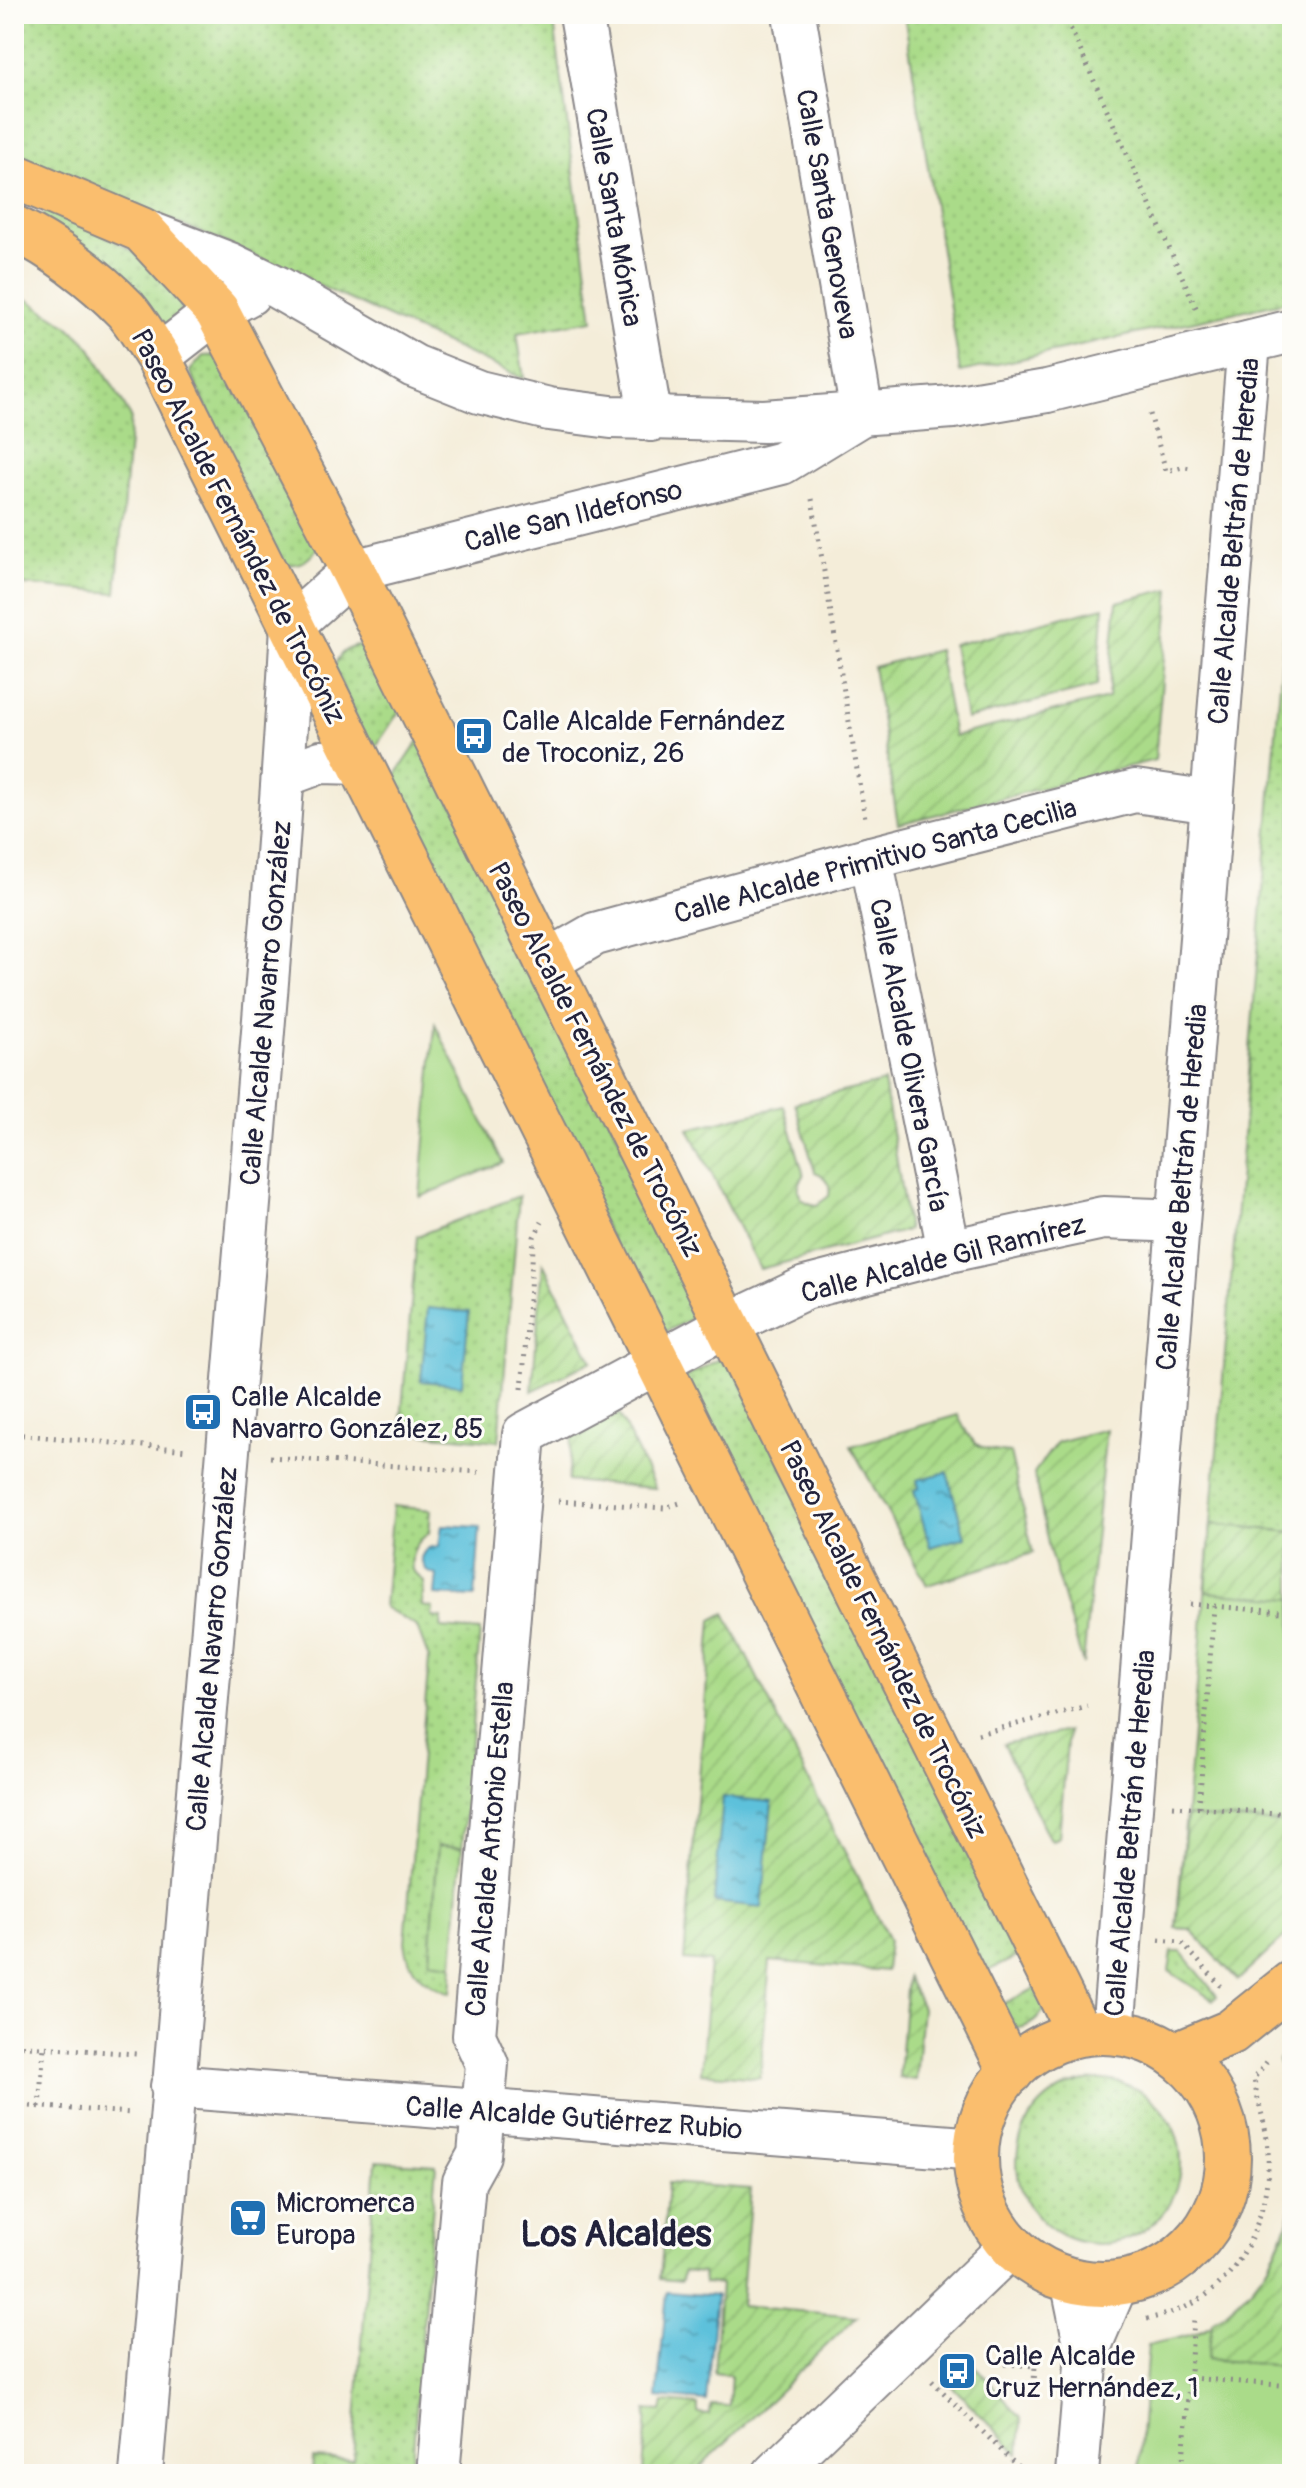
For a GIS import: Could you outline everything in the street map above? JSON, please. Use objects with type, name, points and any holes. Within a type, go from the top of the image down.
[{"type":"main road","name":"Paseo Alcalde Fernández de Trocóniz","points":[[14,176],[142,230],[217,311],[353,571],[729,1324],[1096,2033]]},
{"type":"main road","name":"Paseo Alcalde Fernández de Trocóniz","points":[[14,228],[54,252],[100,286],[128,312],[158,357],[1011,2072]]},
{"type":"main road","points":[[1176,2055],[1231,2032],[1292,1983]]},
{"type":"main road","points":[[1206,2086],[1231,2032]]},
{"type":"main road","points":[[1096,2033],[1135,2036],[1176,2055],[1206,2086],[1223,2120],[1228,2156],[1224,2193],[1208,2226],[1184,2254],[1153,2274],[1117,2283],[1102,2285],[1072,2280],[1049,2273],[1029,2261],[1012,2245],[991,2217],[979,2184],[977,2149],[982,2121],[993,2095],[1011,2072],[1042,2047],[1096,2033]]},
{"type":"street","name":"Calle Santa Mónica","points":[[581,14],[651,420]]},
{"type":"street","name":"Calle Santa Genoveva","points":[[794,14],[862,414]]},
{"type":"street","name":"Calle San Ildefonso","points":[[142,230],[230,264],[277,287],[414,366],[479,392],[549,409],[651,420],[764,421],[953,407],[1047,391],[1292,331]]},
{"type":"street","points":[[158,357],[217,311],[252,292],[277,287]]},
{"type":"street","name":"Calle Alcalde Beltrán de Heredia","points":[[1096,2033],[1212,802],[1232,346]]},
{"type":"street","name":"Calle San Ildefonso","points":[[292,625],[353,571],[782,463],[862,414]]},
{"type":"street","name":"Calle Alcalde Navarro González","points":[[141,2474],[232,1414],[283,776],[292,625]]},
{"type":"street","points":[[283,776],[321,762],[360,763]]},
{"type":"street","name":"Calle Alcalde Primitivo Santa Cecilia","points":[[546,962],[595,934],[871,858],[1135,791],[1212,802]]},
{"type":"street","name":"Calle Alcalde Olivera García","points":[[871,858],[949,1251]]},
{"type":"street","name":"Calle Alcalde Gil Ramírez","points":[[524,1434],[729,1324],[805,1288],[949,1251],[1103,1218],[1156,1220]]},
{"type":"street","name":"Calle Alcalde Antonio Estella","points":[[438,2474],[464,2182],[479,2155],[487,2064],[474,2036],[524,1434]]},
{"type":"street","name":"Calle Alcalde Gutiérrez Rubio","points":[[172,2086],[977,2149]]},
{"type":"street","points":[[774,2474],[1012,2245]]},
{"type":"street","points":[[1072,2280],[1087,2353],[1077,2474]]},
{"type":"street","points":[[1087,2353],[1117,2283]]},
{"type":"path","points":[[1064,14],[1232,346]]},
{"type":"path","points":[[1150,414],[1166,471],[1192,468]]},
{"type":"path","points":[[812,499],[863,809]]},
{"type":"path","points":[[524,1434],[521,1392],[534,1237],[543,1219]]},
{"type":"path","points":[[14,1434],[130,1445]]},
{"type":"path","points":[[332,1462],[481,1472]]},
{"type":"path","points":[[517,1498],[664,1508],[684,1502]]},
{"type":"path","points":[[1190,1604],[1292,1613]]},
{"type":"path","points":[[1199,1807],[1214,1606]]},
{"type":"path","points":[[978,1734],[1087,1706]]},
{"type":"path","points":[[1172,1805],[1292,1814]]},
{"type":"path","points":[[14,2045],[137,2054]]},
{"type":"path","points":[[39,2107],[44,2047]]},
{"type":"path","points":[[1142,2321],[1190,2305],[1213,2288],[1251,2243],[1267,2181],[1265,2127],[1257,2103],[1254,2078],[1270,2057]]},
{"type":"path","points":[[14,2105],[132,2113]]},
{"type":"path","points":[[1182,2474],[1194,2319]]},
{"type":"path","points":[[1005,2364],[1035,2366],[1033,2398]]},
{"type":"path","points":[[1190,2378],[1292,2386]]},
{"type":"path","points":[[932,2381],[1017,2466],[1027,2468]]},
{"type":"green space","points":[[14,14],[553,14],[593,320],[517,333],[524,379],[219,240],[14,157]]},
{"type":"green space","points":[[904,14],[1292,14],[1292,300],[960,372]]},
{"type":"green space","points":[[49,209],[135,253],[182,302],[177,318],[163,326],[41,221]]},
{"type":"green space","points":[[14,291],[67,325],[90,347],[131,417],[116,593],[14,584]]},
{"type":"green space","points":[[224,355],[319,545],[303,562],[292,565],[279,563],[190,371],[203,356]]},
{"type":"green space","points":[[1292,538],[1292,1532],[1211,1524]]},
{"type":"green space","points":[[1170,589],[1155,760],[898,824],[873,667],[938,650],[954,736],[1108,698],[1117,602]]},
{"type":"green space","points":[[1104,607],[1097,686],[966,719],[953,645]]},
{"type":"green space","points":[[359,646],[372,648],[404,704],[371,754],[334,667],[343,652]]},
{"type":"green space","points":[[421,738],[705,1312],[659,1335],[387,788]]},
{"type":"green space","points":[[435,1024],[503,1163],[420,1197]]},
{"type":"green space","points":[[884,1082],[908,1230],[760,1269],[689,1129],[784,1106],[804,1176],[799,1186],[800,1195],[806,1202],[817,1205],[829,1196],[829,1184],[815,1172],[795,1103]]},
{"type":"green space","points":[[519,1196],[499,1441],[400,1432],[417,1236]]},
{"type":"green space","points":[[543,1263],[592,1361],[532,1391]]},
{"type":"green space","points":[[727,1355],[1024,1953],[978,1976],[682,1379]]},
{"type":"green space","points":[[619,1414],[655,1488],[568,1481],[572,1438]]},
{"type":"green space","points":[[958,1415],[976,1444],[1010,1453],[1033,1553],[927,1585],[851,1446]]},
{"type":"green space","points":[[1106,1429],[1083,1664],[1049,1549],[1034,1473],[1057,1442]]},
{"type":"green space","points":[[393,1506],[431,1510],[429,1533],[417,1545],[412,1558],[412,1570],[424,1582],[422,1606],[433,1608],[432,1617],[442,1618],[441,1628],[480,1631],[462,1848],[438,1846],[430,1961],[453,1964],[451,1993],[419,1975],[410,1961],[405,1942],[429,1659],[417,1627],[384,1607]]},
{"type":"green space","points":[[1211,1524],[1292,1532],[1292,1930],[1238,1980],[1190,1929],[1176,1928]]},
{"type":"green space","points":[[1211,1524],[1292,1532],[1292,1599],[1206,1592]]},
{"type":"green space","points":[[725,1613],[889,1940],[886,1971],[770,1961],[760,2078],[701,2073],[710,1962],[684,1960],[712,1620]]},
{"type":"green space","points":[[1068,1731],[1059,1837],[1052,1840],[1003,1744]]},
{"type":"green space","points":[[1187,1816],[1292,1824],[1292,1930],[1238,1980],[1190,1929],[1176,1928]]},
{"type":"green space","points":[[438,1846],[462,1848],[453,1964],[430,1961]]},
{"type":"green space","points":[[1172,1952],[1182,1952],[1217,1996],[1213,2000],[1169,1971]]},
{"type":"green space","points":[[907,1977],[922,2008],[916,2080],[899,2078]]},
{"type":"green space","points":[[1040,1986],[1045,2007],[1039,2017],[1024,2027],[1007,2024],[994,2008]]},
{"type":"green space","points":[[1292,2030],[1292,2109],[1278,2060],[1289,2049],[1281,2039]]},
{"type":"green space","points":[[1099,2080],[1130,2086],[1157,2104],[1175,2131],[1181,2162],[1175,2193],[1157,2220],[1130,2238],[1099,2244],[1068,2238],[1041,2220],[1023,2193],[1017,2162],[1023,2131],[1041,2104],[1068,2086]]},
{"type":"green space","points":[[376,2161],[436,2165],[411,2474],[312,2474],[313,2458],[353,2460]]},
{"type":"green space","points":[[668,2183],[751,2189],[741,2306],[857,2316],[693,2474],[643,2474],[647,2410],[662,2411],[664,2402],[698,2405],[698,2414],[710,2415],[711,2405],[729,2406],[731,2375],[714,2373],[720,2284],[704,2283],[703,2273],[683,2271],[682,2281],[660,2279]]},
{"type":"green space","points":[[1292,2204],[1292,2474],[1138,2474],[1148,2345],[1197,2333],[1234,2308],[1271,2259]]},
{"type":"green space","points":[[1292,2204],[1292,2367],[1208,2359],[1212,2322],[1240,2299],[1264,2271],[1281,2239]]},
{"type":"green space","points":[[971,2361],[1021,2418],[1019,2454],[948,2382]]},
{"type":"water","points":[[428,1308],[469,1312],[462,1385],[421,1381]]},
{"type":"water","points":[[947,1472],[965,1537],[930,1547],[914,1490],[919,1488],[917,1480]]},
{"type":"water","points":[[442,1525],[480,1527],[475,1597],[435,1595],[437,1575],[426,1570],[421,1558],[428,1549],[439,1546]]},
{"type":"water","points":[[723,1797],[772,1802],[762,1907],[714,1902]]},
{"type":"water","points":[[667,2292],[716,2296],[706,2401],[657,2397]]},
{"type":"place","name":"Calle Alcalde Fernández de Troconiz, 26","points":[[474,736]]},
{"type":"place","name":"Calle Alcalde Navarro González, 85","points":[[203,1412]]},
{"type":"place","name":"Micromerca Europa","points":[[248,2218]]},
{"type":"place","name":"Calle Alcalde Cruz Hernández, 1","points":[[957,2371]]},
{"type":"district","name":"Los Alcaldes","points":[[616,2233]]}]
